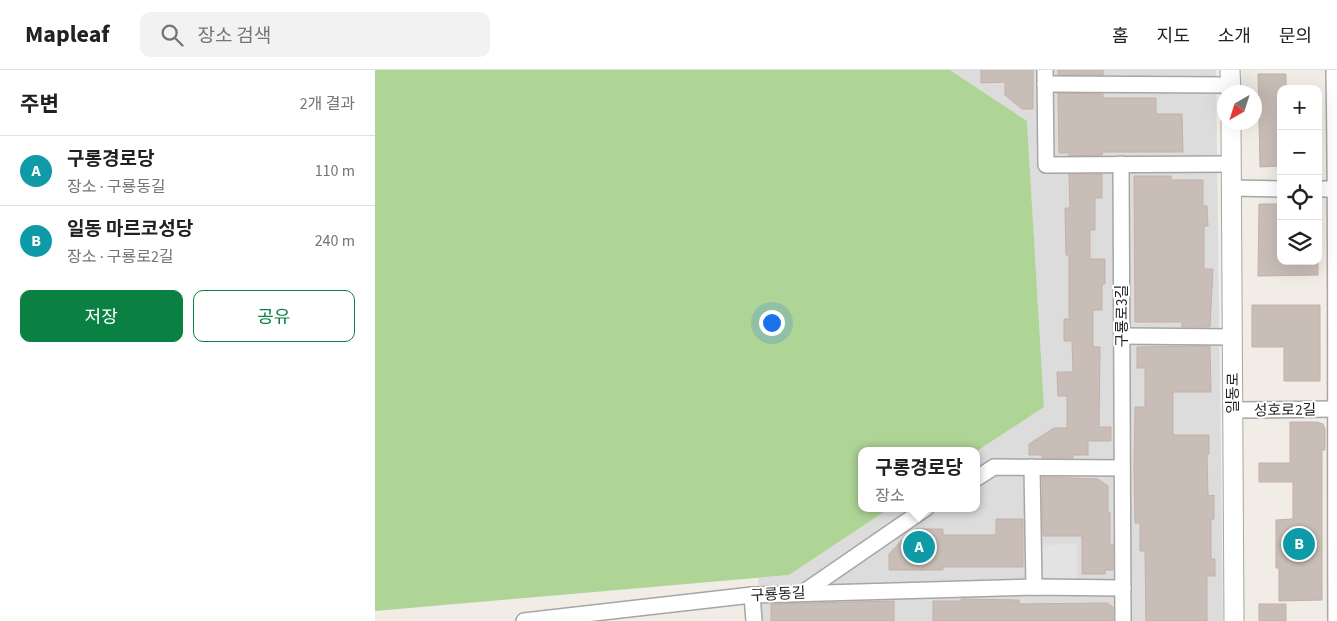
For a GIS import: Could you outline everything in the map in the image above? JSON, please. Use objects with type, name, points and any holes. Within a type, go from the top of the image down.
[{"type":"street","points":[[1335,70],[1337,189],[1336,621]]},
{"type":"street","points":[[1230,83],[1045,77],[1046,166],[1231,164]]},
{"type":"street","name":"일동로","points":[[1231,130],[1234,621]]},
{"type":"street","name":"구룡로3길","points":[[1121,164],[1123,621]]},
{"type":"street","points":[[1231,188],[1277,188]]},
{"type":"street","points":[[1322,189],[1337,189]]},
{"type":"street","points":[[1123,336],[1233,337]]},
{"type":"street","name":"성호로2길","points":[[1234,410],[1336,409]]},
{"type":"street","points":[[980,476],[994,467],[1122,468]]},
{"type":"street","points":[[1032,467],[1034,587]]},
{"type":"street","points":[[804,592],[920,512]]},
{"type":"street","name":"구룡동길","points":[[524,621],[752,595],[804,592],[1034,587],[1123,588]]},
{"type":"street","points":[[752,595],[755,621]]},
{"type":"shaded area","points":[[950,70],[1216,70],[1223,621],[763,621],[758,578],[789,575],[884,512],[980,512],[980,449],[1044,407],[1027,121]]},
{"type":"shaded area","points":[[1077,544],[1077,578],[1041,577],[1041,545]]},
{"type":"green space","points":[[375,70],[950,70],[1027,121],[1044,407],[980,449],[980,447],[858,447],[858,512],[884,512],[789,575],[375,611]]},
{"type":"building","points":[[981,70],[1033,70],[1033,109],[1022,109],[1005,95],[1005,82],[981,83]]},
{"type":"building","points":[[1058,70],[1103,70],[1103,75],[1058,75]]},
{"type":"building","points":[[1258,74],[1286,74],[1286,85],[1277,85],[1277,166],[1260,167],[1259,130],[1262,130],[1262,85],[1258,85]]},
{"type":"building","points":[[1058,93],[1103,94],[1103,98],[1156,98],[1156,114],[1182,114],[1183,152],[1103,152],[1102,155],[1069,156],[1069,153],[1059,153]]},
{"type":"building","points":[[1069,174],[1102,174],[1102,198],[1095,198],[1095,230],[1090,230],[1090,259],[1105,259],[1105,284],[1102,284],[1102,310],[1093,310],[1093,347],[1100,347],[1099,427],[1111,427],[1111,441],[1088,441],[1088,455],[1073,455],[1073,458],[1042,458],[1042,455],[1029,455],[1029,444],[1054,428],[1067,428],[1067,396],[1058,396],[1057,372],[1073,372],[1072,341],[1064,341],[1064,319],[1069,319],[1069,255],[1066,255],[1065,208],[1070,208]]},
{"type":"building","points":[[1134,176],[1171,176],[1171,180],[1203,180],[1203,206],[1207,206],[1208,226],[1204,226],[1204,269],[1213,269],[1210,327],[1182,327],[1182,322],[1135,322]]},
{"type":"building","points":[[1259,204],[1277,204],[1277,265],[1318,265],[1318,275],[1258,276]]},
{"type":"building","points":[[1252,305],[1320,305],[1320,381],[1284,381],[1284,347],[1252,347]]},
{"type":"building","points":[[1210,346],[1211,392],[1173,392],[1173,435],[1209,435],[1209,454],[1207,454],[1208,496],[1214,495],[1214,519],[1211,519],[1211,559],[1215,559],[1215,576],[1207,576],[1207,621],[1146,621],[1145,551],[1140,551],[1140,523],[1135,523],[1135,407],[1145,407],[1145,368],[1137,368],[1137,347]]},
{"type":"building","points":[[1290,422],[1317,422],[1323,424],[1325,429],[1325,450],[1322,450],[1322,600],[1279,601],[1279,568],[1276,568],[1276,520],[1293,519],[1293,482],[1259,482],[1259,463],[1290,463]]},
{"type":"building","points":[[1042,477],[1098,479],[1108,486],[1108,512],[1110,512],[1110,545],[1113,545],[1113,570],[1105,570],[1105,574],[1082,574],[1082,536],[1043,536]]},
{"type":"building","points":[[996,519],[1023,519],[1023,567],[943,567],[943,570],[889,570],[889,554],[902,540],[916,540],[915,529],[943,529],[943,535],[996,535]]},
{"type":"building","points":[[961,599],[1019,600],[1019,604],[1107,603],[1113,607],[1113,621],[933,621],[933,601],[961,601]]},
{"type":"building","points":[[894,601],[894,621],[771,621],[771,604]]},
{"type":"building","points":[[1259,604],[1286,604],[1286,621],[1259,621]]},
{"type":"place","name":"일동 마르코성당","points":[[1299,544]]},
{"type":"place","name":"구롱경로당","points":[[919,547]]}]
